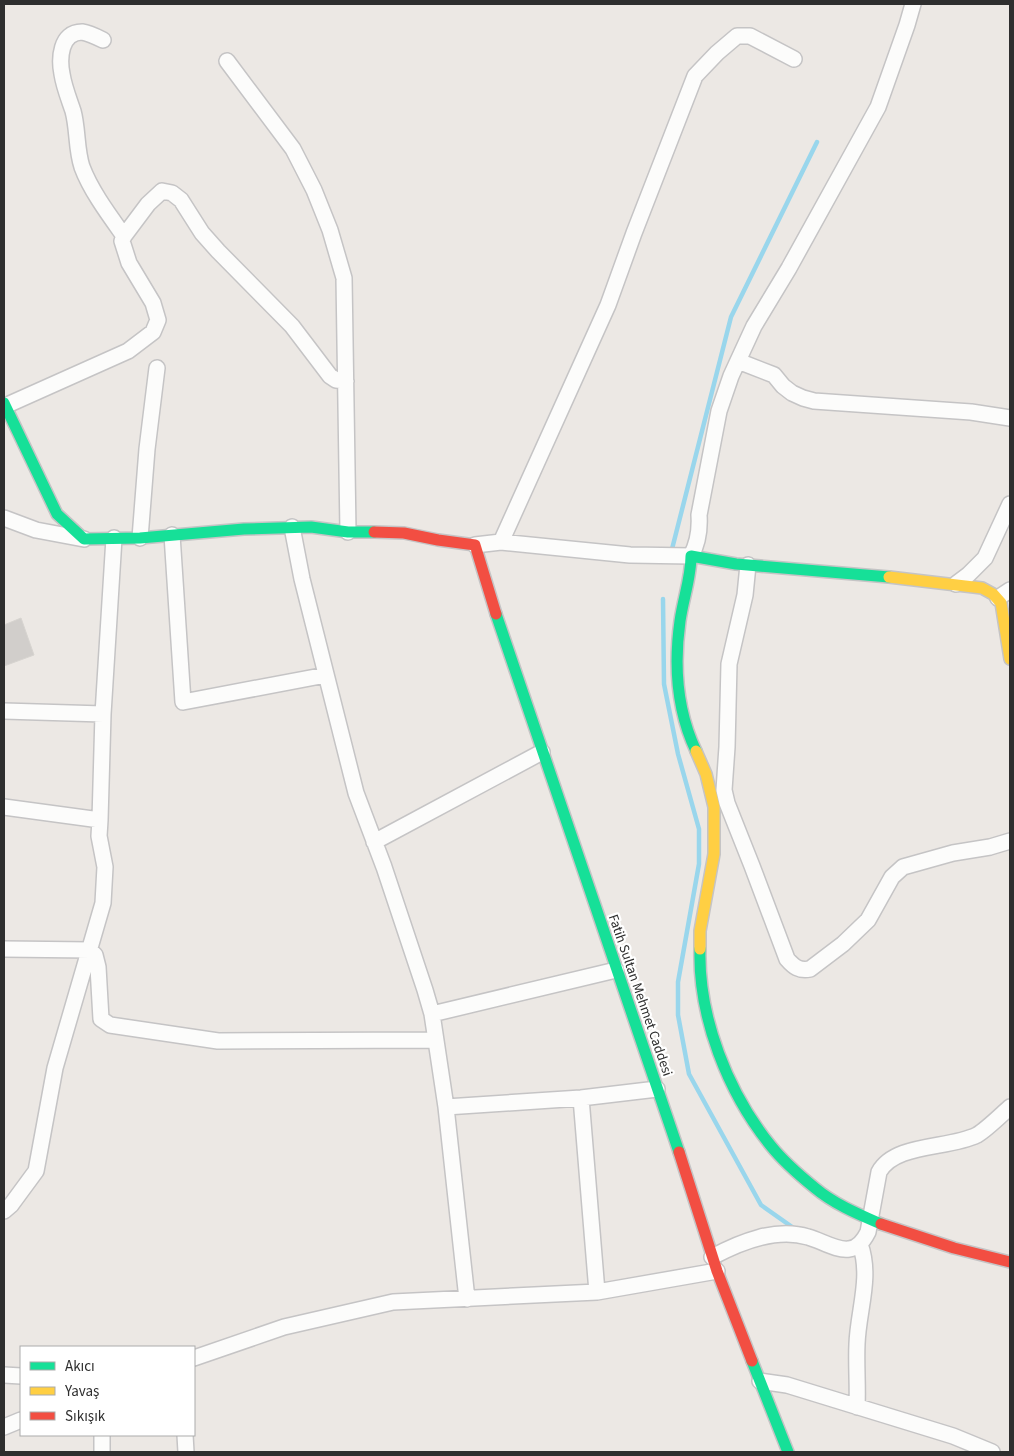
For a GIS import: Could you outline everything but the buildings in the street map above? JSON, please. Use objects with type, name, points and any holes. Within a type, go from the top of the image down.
[{"type":"street","points":[[913,4],[878,108],[789,268],[754,326],[731,376],[719,411],[699,515],[700,529],[696,546],[691,556],[691,566],[680,620],[677,662],[678,682],[685,722],[706,774],[714,807],[712,876],[702,922],[699,948],[701,989],[705,1010],[718,1052],[736,1092],[770,1145],[789,1166],[816,1190],[851,1211],[898,1231],[1010,1262]]},
{"type":"street","points":[[103,40],[81,32],[72,35],[66,40],[61,49],[61,73],[73,112],[82,168],[108,213],[124,236]]},
{"type":"street","points":[[501,542],[608,305],[695,76],[737,36],[750,36],[794,59]]},
{"type":"street","points":[[227,61],[293,150],[314,190],[330,230],[344,278],[348,532]]},
{"type":"street","points":[[84,539],[57,514],[4,404],[128,351],[153,332],[158,320],[153,303],[129,263],[122,241],[156,195],[162,190],[172,193],[181,200],[202,233],[292,326],[330,376],[336,380],[346,381]]},
{"type":"street","points":[[738,361],[774,375],[783,386],[792,392],[802,398],[814,401],[971,412],[1010,418]]},
{"type":"street","points":[[140,538],[156,368]]},
{"type":"street","points":[[956,584],[968,576],[985,558],[1010,504]]},
{"type":"street","points":[[4,518],[36,530],[84,539],[140,538],[244,529],[311,527],[348,532],[404,533],[475,545],[501,542],[630,555],[691,556],[748,565],[956,584],[1004,594],[1003,609],[1010,659]]},
{"type":"street","points":[[292,527],[302,579],[356,792],[432,1014],[446,1107],[467,1299]]},
{"type":"street","points":[[172,535],[183,702],[326,676]]},
{"type":"street","points":[[4,1211],[11,1205],[36,1171],[55,1068],[103,903],[105,866],[99,836],[103,714],[114,538]]},
{"type":"street","name":"Fatih Sultan Mehmet Caddesi","points":[[475,545],[496,619],[684,1168],[714,1264],[788,1452]]},
{"type":"street","points":[[748,565],[745,595],[729,664],[724,790],[726,803],[746,848],[787,959],[793,966],[804,970],[810,969],[843,944],[868,920],[892,877],[903,867],[953,853],[990,847],[1010,841]]},
{"type":"street","points":[[4,711],[103,714]]},
{"type":"street","points":[[374,842],[542,752]]},
{"type":"street","points":[[4,807],[100,820]]},
{"type":"street","points":[[4,950],[90,950],[95,955],[98,967],[101,1019],[110,1025],[218,1041],[436,1040]]},
{"type":"street","points":[[432,1014],[616,970]]},
{"type":"street","points":[[446,1107],[581,1098],[657,1089]]},
{"type":"street","points":[[581,1098],[597,1292]]},
{"type":"street","points":[[195,1358],[284,1326],[393,1302],[597,1292],[714,1264],[744,1242],[780,1234],[804,1236],[847,1250],[860,1244],[866,1236],[879,1172],[888,1160],[901,1153],[958,1141],[978,1134],[1010,1108]]},
{"type":"street","points":[[857,1407],[857,1343],[866,1269],[864,1254],[860,1244]]},
{"type":"street","points":[[4,1375],[20,1376]]},
{"type":"street","points":[[760,1381],[786,1385],[953,1436],[992,1452]]},
{"type":"street","points":[[4,1426],[20,1420]]},
{"type":"street","points":[[102,1436],[102,1452]]},
{"type":"street","points":[[185,1436],[186,1452]]},
{"type":"waterway","points":[[671,553],[731,317],[817,142]]},
{"type":"waterway","points":[[663,599],[664,684],[678,754],[699,829],[699,864],[678,982],[678,1015],[689,1074],[761,1205],[795,1229]]},
{"type":"traffic: fast","points":[[4,403],[57,514],[84,539],[140,538],[244,529],[311,527],[348,532],[374,532]]},
{"type":"traffic: fast","points":[[696,751],[681,704],[677,670],[678,637],[690,572],[691,556],[736,564],[889,577]]},
{"type":"traffic: fast","points":[[496,614],[679,1152]]},
{"type":"traffic: fast","points":[[700,949],[704,1001],[710,1027],[729,1078],[741,1102],[756,1125],[781,1157],[822,1194],[838,1204],[881,1224]]},
{"type":"traffic: fast","points":[[752,1361],[788,1452]]},
{"type":"traffic: slow","points":[[889,577],[982,588],[993,594],[1001,603],[1010,659]]},
{"type":"traffic: slow","points":[[696,751],[706,774],[714,807],[714,854],[700,931],[700,949]]},
{"type":"traffic: jam","points":[[374,532],[404,533],[475,545],[496,614]]},
{"type":"traffic: jam","points":[[679,1152],[717,1271],[752,1361]]},
{"type":"traffic: jam","points":[[881,1224],[954,1248],[1010,1262]]}]
